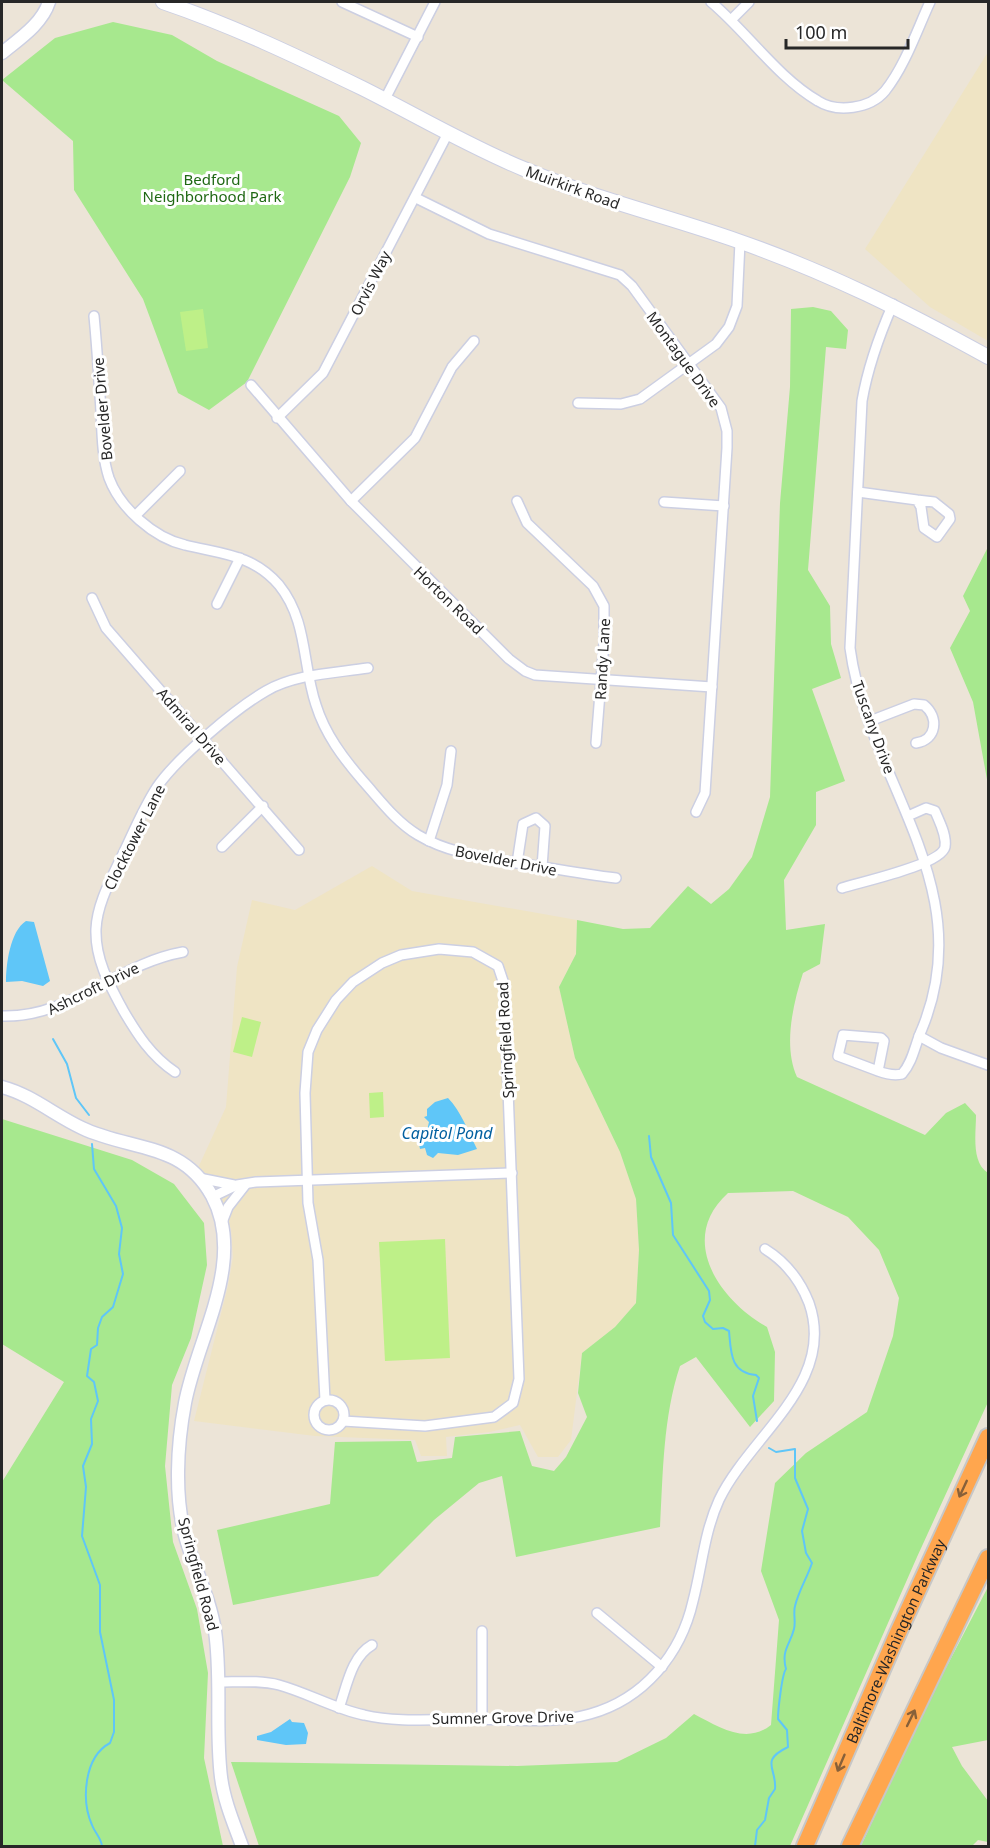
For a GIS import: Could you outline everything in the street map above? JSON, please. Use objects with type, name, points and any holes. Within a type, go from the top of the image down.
[{"type":"highway","name":"Baltimore-Washington Parkway","points":[[805,1846],[897,1635],[988,1437]]},
{"type":"highway","points":[[850,1846],[988,1558]]},
{"type":"main road","name":"Muirkirk Road","points":[[163,2],[259,41],[384,101],[447,135],[527,171],[600,199],[740,242],[893,304],[988,357]]},
{"type":"street","points":[[2,53],[42,16],[49,2]]},
{"type":"street","points":[[342,2],[418,36]]},
{"type":"street","points":[[384,101],[435,2]]},
{"type":"street","points":[[711,2],[732,19],[794,82],[818,101],[830,106],[853,107],[874,101],[884,93],[930,2]]},
{"type":"street","points":[[732,19],[749,2]]},
{"type":"street","name":"Orvis Way","points":[[277,418],[323,373],[447,135]]},
{"type":"street","name":"Montague Drive","points":[[416,198],[489,234],[620,275],[632,286],[712,394],[725,419],[727,448],[724,506],[705,793],[696,812]]},
{"type":"street","points":[[578,403],[621,404],[640,399],[655,390],[688,362],[716,344],[734,318],[737,306],[740,242]]},
{"type":"street","name":"Tuscany Drive","points":[[878,1071],[894,1076],[902,1074],[907,1069],[933,999],[940,942],[937,905],[926,863],[856,684],[850,648],[862,401],[867,372],[893,304]]},
{"type":"street","name":"Bovelder Drive","points":[[94,316],[106,466],[114,488],[136,515],[174,542],[224,552],[240,558],[270,576],[289,601],[304,636],[309,677],[321,720],[341,755],[388,810],[411,830],[429,841],[455,851],[616,878]]},
{"type":"street","points":[[351,501],[415,438],[452,367],[474,341]]},
{"type":"street","name":"Horton Road","points":[[251,385],[277,418],[351,501],[517,666],[535,675],[712,687]]},
{"type":"street","points":[[136,515],[180,471]]},
{"type":"street","points":[[858,492],[917,500]]},
{"type":"street","name":"Randy Lane","points":[[517,501],[527,523],[593,586],[600,597],[604,617],[602,680],[596,742]]},
{"type":"street","points":[[664,502],[724,506]]},
{"type":"street","points":[[217,604],[240,558]]},
{"type":"street","name":"Admiral Drive","points":[[92,598],[106,628],[299,850]]},
{"type":"street","name":"Clocktower Lane","points":[[175,1072],[164,1064],[141,1039],[107,979],[97,946],[98,914],[103,900],[156,789],[179,761],[267,690],[309,677],[368,668]]},
{"type":"street","points":[[870,721],[914,704],[924,705],[930,711],[933,728],[931,737],[916,743]]},
{"type":"street","points":[[429,841],[447,785],[451,751]]},
{"type":"street","points":[[222,847],[262,806]]},
{"type":"street","points":[[842,888],[926,863],[942,853],[945,847],[940,823],[931,808],[908,816]]},
{"type":"street","points":[[517,863],[523,824],[536,818],[545,826],[542,867]]},
{"type":"street","name":"Springfield Road","points":[[325,1400],[318,1260],[309,1213],[307,1180],[305,1072],[312,1041],[322,1020],[343,992],[373,968],[401,955],[439,949],[473,952],[492,960],[501,972],[512,1173],[519,1379],[513,1403],[494,1417],[435,1425],[343,1421]]},
{"type":"street","name":"Ashcroft Drive","points":[[2,1016],[38,1014],[66,1004],[107,979],[159,956],[183,952]]},
{"type":"street","points":[[843,1035],[881,1038],[884,1041],[878,1071],[838,1056],[843,1035]]},
{"type":"street","points":[[919,1036],[941,1048],[988,1065]]},
{"type":"street","name":"Springfield Road","points":[[2,1087],[31,1098],[85,1130],[164,1152],[180,1161],[199,1178],[212,1197],[221,1225],[224,1245],[222,1271],[185,1402],[180,1457],[183,1523],[212,1615],[218,1682],[221,1775],[242,1846]]},
{"type":"street","points":[[199,1178],[242,1184],[512,1173]]},
{"type":"street","points":[[212,1197],[242,1184]]},
{"type":"street","points":[[221,1225],[228,1207],[242,1184]]},
{"type":"street","name":"Sumner Grove Drive","points":[[218,1682],[269,1683],[339,1708],[379,1718],[553,1719],[590,1714],[630,1696],[662,1666],[686,1625],[705,1541],[723,1493],[748,1452],[794,1398],[802,1385],[812,1359],[813,1318],[805,1294],[792,1272],[765,1249]]},
{"type":"street","points":[[325,1400],[335,1401],[342,1407],[343,1421],[332,1430],[317,1425],[314,1411],[325,1400]]},
{"type":"street","points":[[597,1613],[662,1666]]},
{"type":"street","points":[[482,1631],[482,1719]]},
{"type":"street","points":[[339,1708],[356,1661],[363,1651],[372,1645]]},
{"type":"shaded area","points":[[988,52],[988,341],[930,307],[865,249]]},
{"type":"shaded area","points":[[372,866],[412,891],[577,920],[576,954],[559,987],[575,1058],[620,1152],[636,1199],[639,1250],[636,1303],[615,1327],[582,1353],[571,1440],[558,1457],[538,1457],[520,1425],[490,1432],[446,1437],[447,1456],[421,1456],[415,1440],[315,1436],[194,1421],[228,1286],[233,1257],[231,1229],[214,1192],[198,1168],[226,1107],[237,967],[252,900],[295,910]]},
{"type":"green space","name":"Bedford Neighborhood Park","points":[[113,22],[172,35],[217,61],[339,116],[361,143],[350,177],[247,382],[209,410],[178,393],[143,299],[74,190],[73,141],[2,80],[55,38]]},
{"type":"green space","points":[[813,307],[831,311],[848,330],[846,349],[826,347],[808,570],[830,606],[831,644],[841,678],[812,689],[845,781],[816,792],[816,825],[784,880],[786,930],[825,924],[820,964],[803,973],[793,1011],[790,1039],[793,1065],[797,1077],[925,1135],[946,1113],[965,1103],[976,1115],[977,1155],[979,1162],[988,1173],[988,1402],[790,1846],[259,1846],[231,1762],[517,1766],[617,1762],[666,1738],[694,1714],[732,1732],[742,1734],[762,1731],[771,1725],[779,1620],[761,1571],[775,1483],[806,1453],[867,1412],[893,1336],[899,1298],[879,1250],[848,1217],[793,1191],[728,1193],[713,1211],[706,1230],[705,1248],[710,1267],[720,1285],[733,1301],[767,1327],[775,1352],[774,1401],[750,1427],[696,1357],[680,1366],[667,1425],[660,1527],[516,1557],[502,1476],[479,1483],[434,1520],[378,1576],[233,1605],[217,1530],[330,1504],[335,1442],[411,1441],[417,1462],[452,1458],[455,1437],[520,1431],[532,1466],[554,1471],[566,1457],[587,1417],[578,1393],[582,1353],[615,1327],[636,1303],[639,1250],[636,1199],[620,1152],[575,1058],[559,987],[576,954],[577,920],[623,929],[650,928],[688,886],[711,904],[729,889],[752,857],[770,797],[780,503],[790,387],[791,309]]},
{"type":"green space","points":[[203,309],[208,348],[186,351],[180,312]]},
{"type":"green space","points":[[988,547],[988,785],[973,702],[950,648],[970,611],[963,596]]},
{"type":"green space","points":[[242,1017],[261,1022],[252,1057],[233,1052]]},
{"type":"green space","points":[[383,1092],[384,1117],[370,1118],[369,1093]]},
{"type":"green space","points":[[2,1119],[132,1160],[174,1184],[204,1223],[207,1265],[191,1338],[172,1385],[165,1466],[173,1542],[197,1609],[208,1673],[204,1758],[223,1846],[2,1846],[2,1482],[64,1382],[2,1344]]},
{"type":"green space","points":[[445,1239],[450,1358],[385,1361],[379,1242]]},
{"type":"green space","points":[[988,1587],[988,1740],[952,1747],[962,1766],[988,1801],[988,1842],[978,1840],[972,1846],[861,1846],[922,1714]]},
{"type":"water","points":[[26,921],[34,922],[50,981],[43,986],[22,981],[6,982],[8,958],[13,940],[16,932]]},
{"type":"water","name":"Capitol Pond","points":[[448,1098],[461,1116],[477,1149],[458,1155],[438,1153],[433,1158],[427,1155],[425,1148],[420,1149],[419,1144],[425,1139],[429,1122],[424,1117],[427,1116],[427,1109],[435,1102]]},
{"type":"water","points":[[290,1719],[292,1722],[304,1723],[308,1733],[306,1744],[286,1745],[257,1740],[257,1736],[271,1732]]},
{"type":"waterway","points":[[53,1039],[67,1064],[76,1098],[89,1115]]},
{"type":"waterway","points":[[649,1136],[651,1157],[671,1203],[673,1235],[709,1291],[710,1300],[703,1316],[705,1322],[713,1329],[723,1328],[729,1331],[732,1354],[737,1366],[759,1378],[753,1396],[757,1421]]},
{"type":"waterway","points":[[92,1144],[94,1169],[116,1206],[122,1228],[119,1254],[123,1274],[113,1307],[102,1317],[98,1328],[97,1345],[91,1349],[87,1376],[94,1382],[98,1401],[91,1419],[92,1444],[83,1466],[86,1487],[82,1536],[100,1585],[100,1632],[114,1700],[114,1732],[110,1743],[95,1758],[87,1780],[86,1792],[89,1815],[102,1846]]},
{"type":"waterway","points":[[755,1846],[757,1830],[765,1820],[769,1798],[775,1789],[772,1761],[779,1752],[788,1747],[787,1730],[778,1719],[779,1701],[786,1669],[785,1657],[795,1623],[794,1609],[812,1563],[806,1553],[802,1531],[808,1509],[795,1478],[795,1449],[776,1452],[769,1448]]}]
